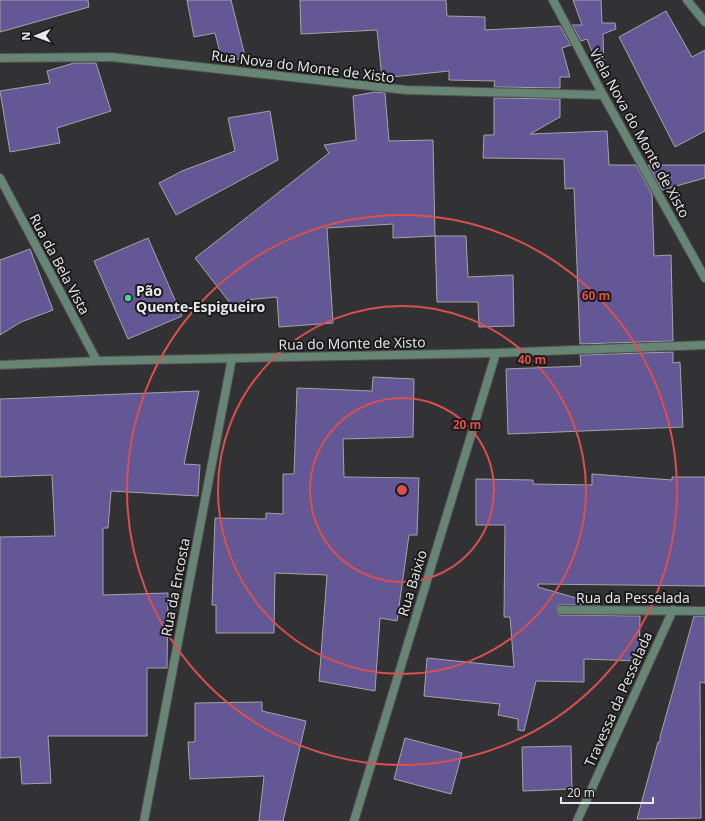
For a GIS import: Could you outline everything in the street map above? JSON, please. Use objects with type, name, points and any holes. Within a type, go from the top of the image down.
[{"type":"street","name":"Viela Nova do Monte de Xisto","points":[[553,0],[603,96],[705,278]]},
{"type":"street","points":[[687,0],[705,22]]},
{"type":"street","name":"Rua Nova do Monte de Xisto","points":[[0,58],[111,57],[406,90],[603,96]]},
{"type":"street","name":"Rua da Bela Vista","points":[[0,178],[97,361]]},
{"type":"street","name":"Rua do Monte de Xisto","points":[[0,365],[97,361],[496,353],[705,345]]},
{"type":"street","name":"Rua Baixio","points":[[354,821],[496,353]]},
{"type":"street","name":"Rua da Encosta","points":[[144,821],[232,358]]},
{"type":"street","name":"Rua da Pesselada","points":[[561,610],[705,610]]},
{"type":"street","name":"Travessa da Pesselada","points":[[577,821],[673,610]]},
{"type":"building","points":[[0,0],[88,0],[89,7],[0,32]]},
{"type":"building","points":[[187,0],[231,0],[246,60],[221,57],[215,33],[194,37]]},
{"type":"building","points":[[300,0],[446,0],[447,16],[485,17],[485,30],[560,26],[571,45],[562,48],[570,77],[560,77],[560,88],[494,87],[495,81],[449,80],[449,71],[382,78],[377,30],[301,34]]},
{"type":"building","points":[[573,0],[601,0],[602,23],[615,23],[616,29],[603,34],[604,69],[599,70],[587,39],[581,41],[572,25],[582,25]]},
{"type":"building","points":[[666,11],[692,57],[705,50],[705,131],[675,147],[619,37]]},
{"type":"building","points":[[74,63],[96,63],[111,111],[57,128],[60,143],[10,152],[0,91],[50,83],[47,71]]},
{"type":"building","points":[[375,92],[385,93],[389,141],[433,140],[435,236],[393,238],[393,224],[327,228],[333,323],[279,327],[277,297],[245,300],[234,308],[195,258],[329,153],[324,145],[356,140],[353,96]]},
{"type":"building","points":[[494,98],[560,99],[560,117],[530,134],[607,131],[609,165],[636,165],[652,194],[654,256],[671,255],[673,341],[580,344],[574,188],[565,189],[564,159],[483,158],[484,135],[494,135]]},
{"type":"building","points":[[270,111],[278,160],[176,215],[159,183],[182,171],[235,151],[228,118]]},
{"type":"building","points":[[648,165],[705,165],[705,178],[662,190]]},
{"type":"building","points":[[435,236],[466,236],[468,277],[513,275],[514,326],[479,327],[478,302],[437,302]]},
{"type":"building","points":[[148,238],[182,316],[128,339],[94,261]]},
{"type":"building","points":[[30,249],[53,310],[21,322],[0,335],[0,260]]},
{"type":"building","points":[[673,352],[673,363],[680,362],[683,427],[508,434],[506,369],[581,366],[580,355]]},
{"type":"building","points":[[373,377],[414,379],[413,437],[343,439],[344,477],[419,478],[417,535],[409,535],[397,621],[380,618],[375,691],[319,681],[327,575],[275,573],[274,633],[216,633],[216,605],[212,605],[215,518],[266,519],[266,513],[283,514],[283,474],[294,474],[297,388],[372,391]]},
{"type":"building","points":[[199,391],[184,464],[200,465],[198,496],[111,491],[108,528],[103,528],[103,595],[168,593],[167,668],[147,668],[147,736],[48,736],[51,783],[22,784],[20,757],[0,758],[0,537],[55,536],[52,475],[0,477],[0,399]]},
{"type":"building","points":[[592,474],[672,480],[672,477],[705,477],[705,586],[538,584],[538,587],[600,605],[558,605],[556,610],[559,615],[640,616],[639,661],[584,659],[584,682],[536,681],[524,731],[518,730],[518,719],[498,715],[500,704],[424,696],[427,658],[514,667],[510,617],[504,617],[505,525],[476,525],[476,479],[533,480],[533,484],[592,485]]},
{"type":"building","points":[[694,616],[705,616],[705,683],[700,682],[701,818],[637,819],[658,742],[660,742],[660,737]]},
{"type":"building","points":[[262,702],[262,711],[306,721],[283,821],[259,821],[264,776],[190,779],[188,742],[195,742],[195,703]]},
{"type":"building","points":[[405,738],[462,753],[451,794],[394,779]]},
{"type":"building","points":[[571,746],[572,789],[523,791],[522,747]]},
{"type":"place","name":"Pão Quente-Espigueiro","points":[[128,298]]}]
